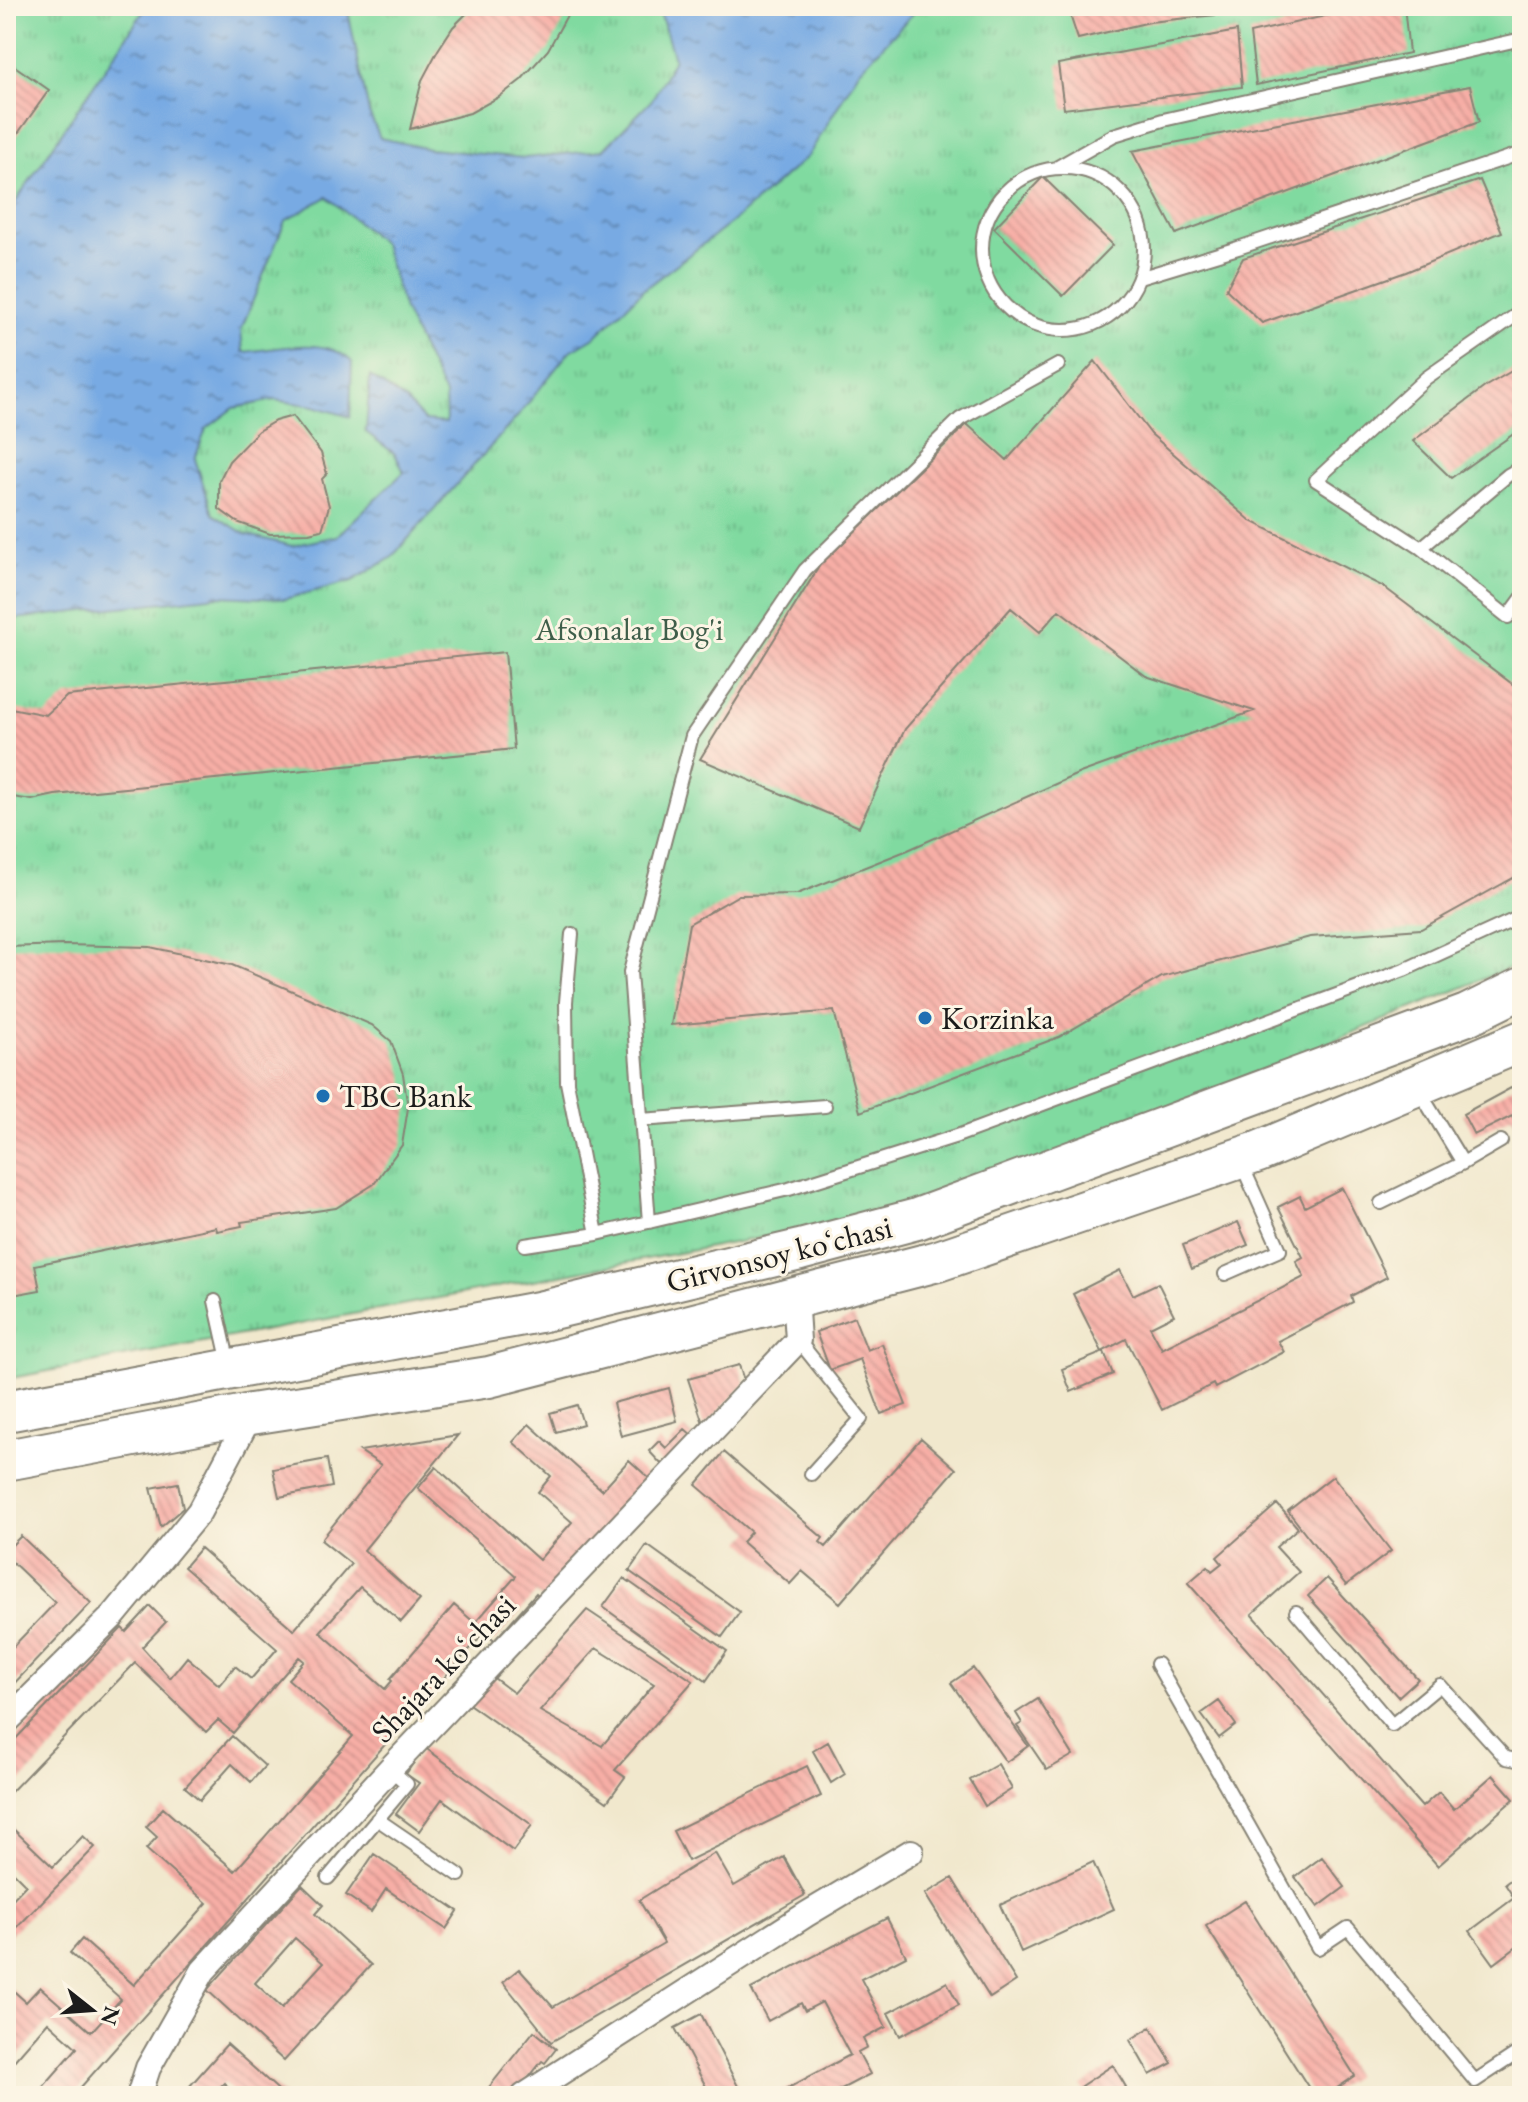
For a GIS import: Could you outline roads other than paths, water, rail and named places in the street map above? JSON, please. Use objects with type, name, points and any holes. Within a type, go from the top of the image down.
[{"type":"main road","name":"Girvonsoy koʻchasi","points":[[6,1411],[539,1312],[917,1219],[1467,1015],[1522,988]]},
{"type":"main road","name":"Girvonsoy koʻchasi","points":[[6,1460],[251,1414],[489,1377],[938,1261],[1239,1158],[1522,1041]]},
{"type":"street","points":[[795,1296],[798,1340]]},
{"type":"street","name":"Shajara koʻchasi","points":[[139,2096],[148,2068],[203,1971],[390,1769],[798,1340]]},
{"type":"street","points":[[6,1722],[114,1615],[199,1512],[251,1414]]},
{"type":"street","points":[[524,2096],[807,1914],[911,1852]]},
{"type":"lane","points":[[1056,168],[1114,135],[1163,120],[1522,39]]},
{"type":"lane","points":[[1139,278],[1522,153]]},
{"type":"lane","points":[[1056,168],[1080,169],[1102,177],[1120,191],[1135,210],[1143,232],[1144,256],[1139,278],[1125,301],[1105,319],[1070,330],[1035,325],[1005,305],[994,291],[985,266],[983,238],[987,221],[1007,190],[1039,172],[1056,168]]},
{"type":"lane","points":[[1522,311],[1426,378],[1316,480],[1421,548],[1508,617],[1522,598]]},
{"type":"lane","points":[[649,1222],[630,972],[692,736],[805,570],[960,419],[1058,365]]},
{"type":"lane","points":[[1421,548],[1508,475],[1522,467]]},
{"type":"lane","points":[[525,1245],[597,1234],[789,1189],[957,1136],[1404,970],[1522,916]]},
{"type":"lane","points":[[572,934],[566,1002],[567,1082],[597,1234]]},
{"type":"lane","points":[[1416,1087],[1463,1163]]},
{"type":"lane","points":[[641,1120],[825,1106]]},
{"type":"lane","points":[[1381,1203],[1501,1141]]},
{"type":"lane","points":[[1225,1274],[1280,1250],[1239,1158]]},
{"type":"lane","points":[[215,1301],[231,1369]]},
{"type":"lane","points":[[798,1340],[861,1419],[811,1474]]},
{"type":"lane","points":[[1296,1612],[1392,1725],[1440,1685],[1506,1758],[1522,1761]]},
{"type":"lane","points":[[1157,1664],[1318,1948],[1348,1928],[1475,2081],[1522,2050]]},
{"type":"lane","points":[[328,1878],[407,1784],[390,1769]]},
{"type":"lane","points":[[377,1819],[459,1875]]},
{"type":"water","points":[[147,6],[347,6],[369,113],[380,138],[429,149],[525,158],[603,150],[652,100],[674,59],[658,6],[920,6],[859,71],[808,156],[732,222],[643,290],[596,336],[569,352],[517,417],[391,558],[352,581],[285,599],[218,596],[6,620],[6,216]],"holes":[[[327,197],[383,243],[405,313],[445,395],[446,423],[425,421],[406,401],[370,376],[366,432],[395,454],[404,472],[337,536],[292,546],[245,534],[213,514],[195,459],[206,429],[234,408],[274,400],[314,406],[350,417],[352,362],[341,353],[314,346],[243,352],[241,330],[285,221]]]},
{"type":"place","name":"Korzinka","points":[[925,1018]]},
{"type":"place","name":"TBC Bank","points":[[323,1096]]},
{"type":"park label","name":"Afsonalar Bog'i","points":[[629,629]]}]
